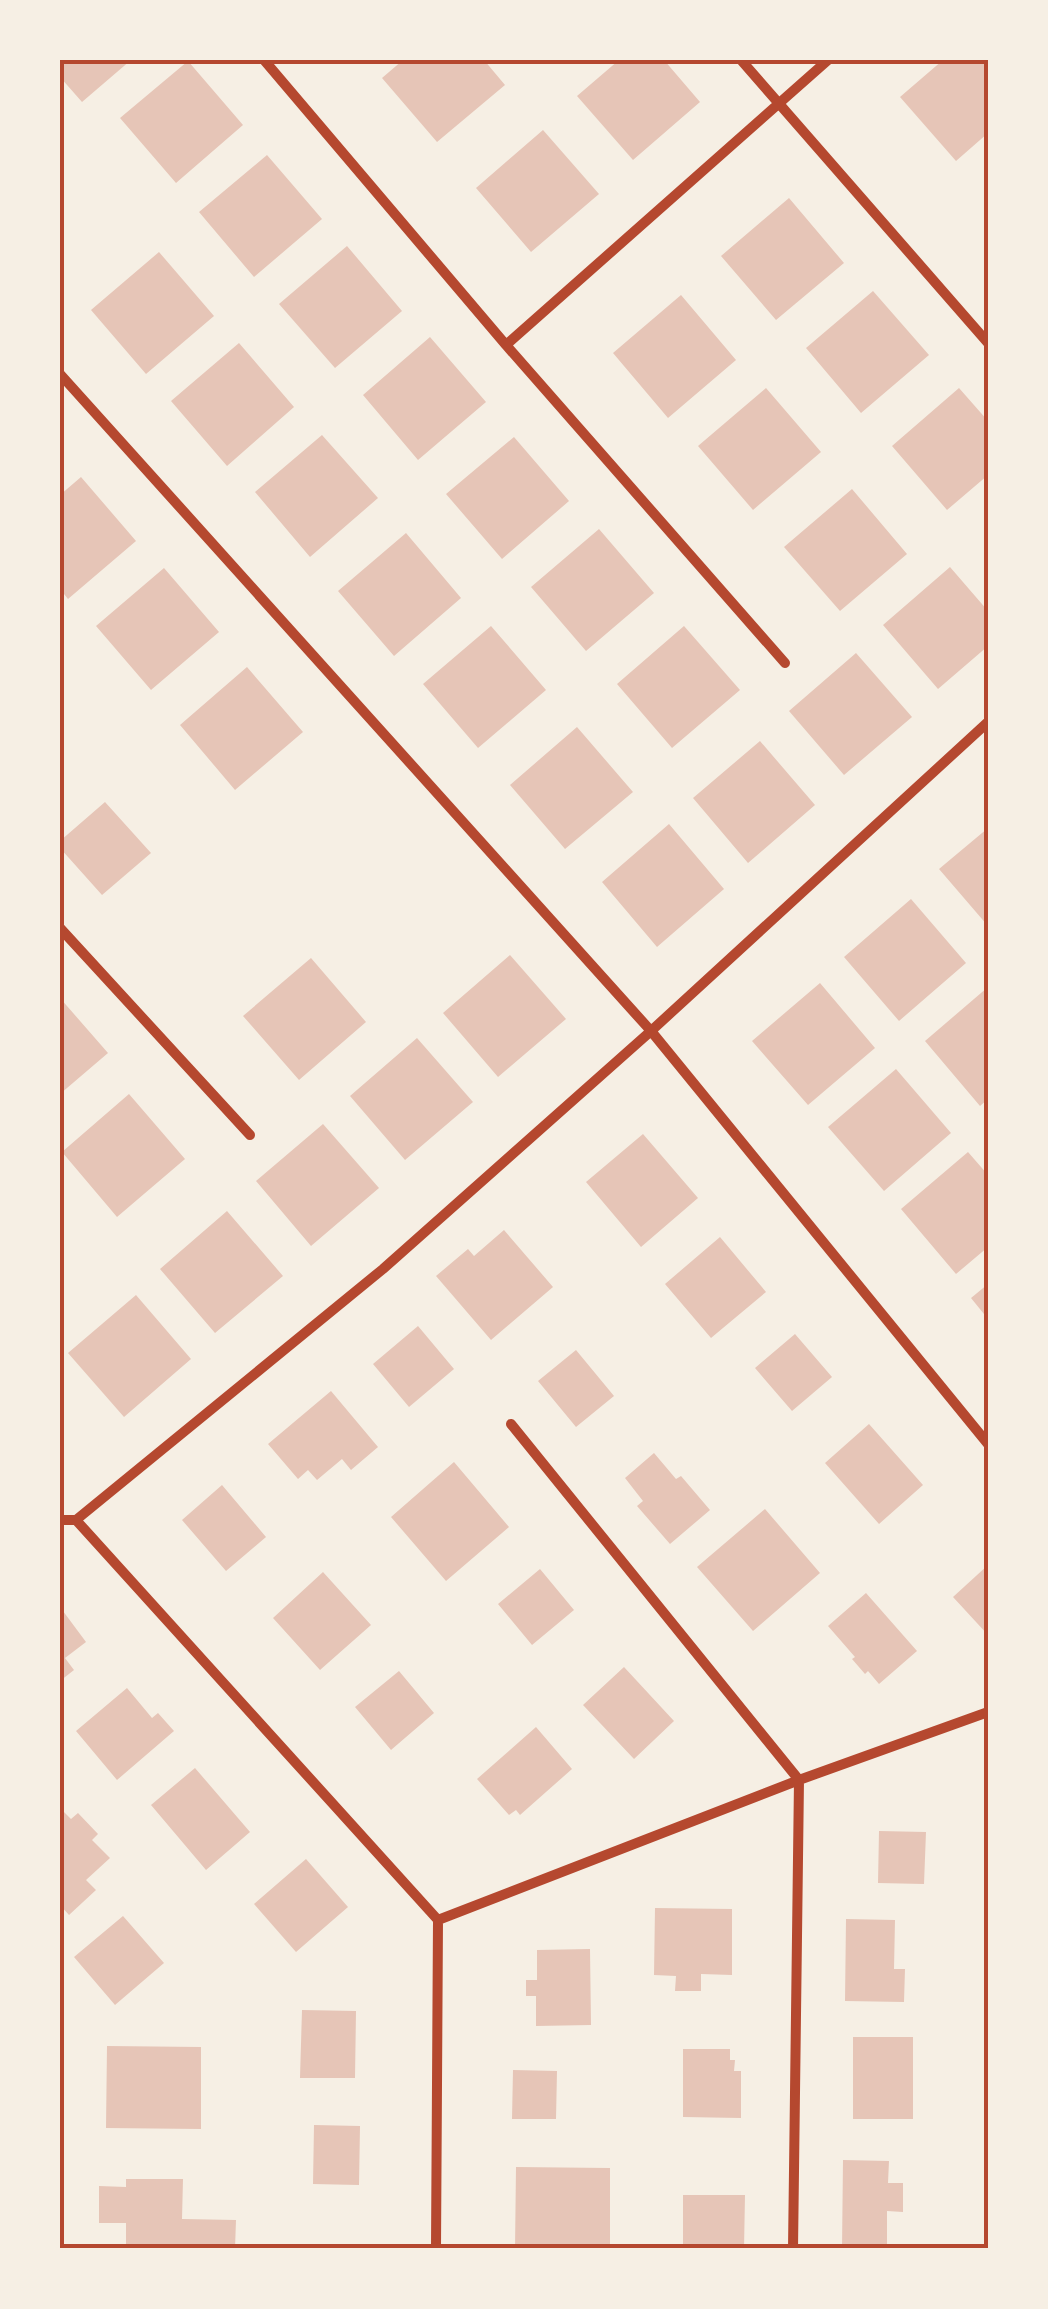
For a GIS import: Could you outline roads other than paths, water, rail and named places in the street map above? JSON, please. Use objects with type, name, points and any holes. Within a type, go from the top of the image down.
[{"type":"street","points":[[264,60],[785,663]]},
{"type":"street","points":[[741,60],[988,343]]},
{"type":"street","points":[[506,344],[828,60]]},
{"type":"street","points":[[60,374],[651,1031],[988,1444]]},
{"type":"street","points":[[60,1520],[76,1520],[383,1270],[988,722]]},
{"type":"street","points":[[60,928],[250,1134]]},
{"type":"street","points":[[512,1424],[798,1780],[793,2249]]},
{"type":"street","points":[[76,1520],[438,1920],[436,2249]]},
{"type":"street","points":[[438,1920],[798,1780],[988,1712]]}]
